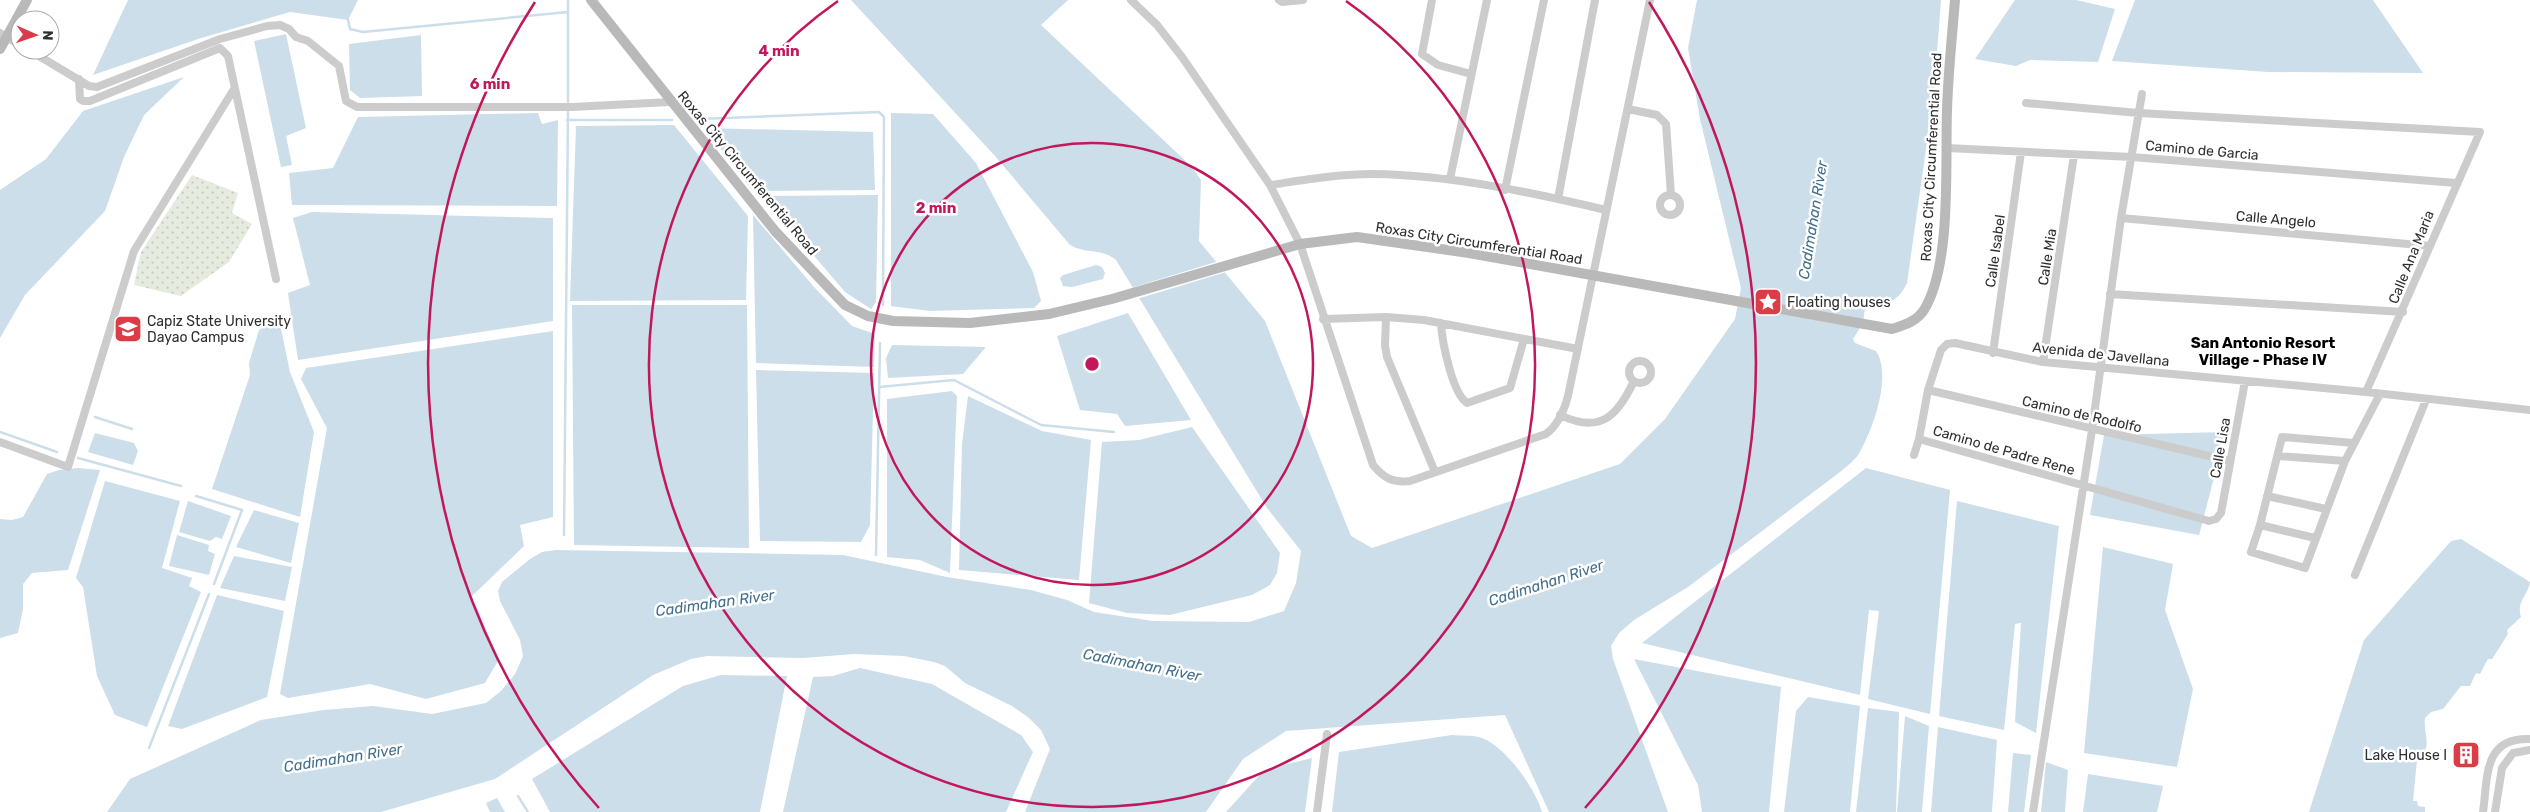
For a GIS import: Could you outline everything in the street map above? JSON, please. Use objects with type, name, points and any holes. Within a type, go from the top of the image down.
[{"type":"main road","points":[[0,50],[3,35],[27,0]]},
{"type":"main road","name":"Roxas City Circumferential Road","points":[[591,0],[670,102],[788,245],[845,305],[868,316],[893,320],[970,323],[1049,314],[1112,299],[1300,244],[1357,237],[1470,252],[1592,276],[1892,328],[1908,325],[1922,312],[1931,296],[1942,256],[1947,109],[1955,0]]},
{"type":"street","points":[[1131,0],[1158,25],[1270,185],[1300,244],[1373,465],[1388,480],[1399,482],[1410,481],[1546,434],[1555,428],[1568,396],[1650,0]]},
{"type":"street","points":[[1281,1],[1303,0]]},
{"type":"street","points":[[1432,0],[1422,54],[1438,65],[1471,74]]},
{"type":"street","points":[[1450,179],[1487,0]]},
{"type":"street","points":[[1505,190],[1544,0]]},
{"type":"street","points":[[1558,198],[1595,0]]},
{"type":"street","points":[[46,60],[89,86],[97,87],[220,40],[267,26],[280,25],[289,29],[296,37],[308,41],[339,66],[346,101],[357,107],[572,107],[670,102]]},
{"type":"street","points":[[78,79],[80,99],[90,101],[220,48],[228,56],[276,279]]},
{"type":"street","points":[[0,442],[68,467],[134,251],[234,90]]},
{"type":"street","points":[[2033,812],[2092,430],[2121,218],[2142,94]]},
{"type":"street","points":[[2026,103],[2139,113]]},
{"type":"street","points":[[1628,109],[1657,115],[1666,124],[1671,195]]},
{"type":"street","name":"Calle Ana Maria","points":[[2139,113],[2480,132],[2456,183],[2403,312],[2305,568],[2251,552],[2260,525]]},
{"type":"street","name":"Camino de Garcia","points":[[1947,148],[2132,157],[2456,183]]},
{"type":"street","name":"Calle Isabel","points":[[1993,353],[2021,152]]},
{"type":"street","name":"Calle Mia","points":[[2044,362],[2074,155]]},
{"type":"street","points":[[1270,185],[1328,177],[1371,174],[1450,179],[1558,198],[1606,210]]},
{"type":"street","name":"Calle Angelo","points":[[2121,218],[2430,246]]},
{"type":"street","points":[[2110,294],[2403,312]]},
{"type":"street","points":[[1324,319],[1386,317],[1441,323],[1578,349]]},
{"type":"street","points":[[1386,317],[1385,346],[1387,357],[1435,472]]},
{"type":"street","points":[[1441,323],[1442,343],[1460,395],[1467,402],[1510,388],[1524,339]]},
{"type":"street","name":"Avenida de Javellana","points":[[1928,390],[1941,350],[1947,344],[1955,343],[1993,353],[2044,362],[2530,410]]},
{"type":"street","name":"Calle Lisa","points":[[2216,519],[2221,513],[2245,381]]},
{"type":"street","points":[[1560,415],[1584,424],[1606,419],[1623,405],[1634,382]]},
{"type":"street","points":[[1914,455],[1919,439],[1928,390]]},
{"type":"street","name":"Camino de Rodolfo","points":[[1928,390],[2230,461]]},
{"type":"street","points":[[2356,575],[2426,400]]},
{"type":"street","points":[[2315,538],[2260,525],[2279,456],[2282,436],[2354,443]]},
{"type":"street","name":"Camino de Padre Rene","points":[[1919,439],[2208,521],[2216,519]]},
{"type":"street","points":[[2279,456],[2345,461]]},
{"type":"street","points":[[2267,496],[2326,509]]},
{"type":"street","points":[[1317,812],[1327,734]]},
{"type":"street","points":[[2483,812],[2488,767],[2496,751],[2504,742],[2515,738],[2530,739]]},
{"type":"street","points":[[2495,812],[2502,768],[2513,753],[2530,750]]},
{"type":"shaded area","points":[[192,175],[238,193],[232,213],[252,224],[229,262],[181,296],[134,285],[141,252]]},
{"type":"water","points":[[128,0],[358,0],[348,20],[290,12],[198,39],[93,75]]},
{"type":"water","name":"Cadimahan River","points":[[851,0],[1068,0],[1041,25],[1192,167],[1201,180],[1199,241],[1265,321],[1351,536],[1372,548],[1620,464],[1665,419],[1735,319],[1741,288],[1700,119],[1688,48],[1697,0],[1941,0],[1934,93],[1907,283],[1896,298],[1887,302],[1868,305],[1865,308],[1863,323],[1853,339],[1855,343],[1876,351],[1882,373],[1882,387],[1876,414],[1861,450],[1840,472],[1688,587],[1634,620],[1619,633],[1611,646],[1613,659],[1668,812],[1549,812],[1505,715],[1286,731],[1243,759],[1206,812],[1025,812],[1050,749],[1041,730],[1029,718],[1012,706],[965,683],[945,666],[904,656],[854,654],[803,658],[707,656],[691,659],[653,675],[495,779],[381,812],[107,812],[130,779],[261,720],[324,710],[373,706],[432,714],[486,703],[501,691],[515,674],[523,656],[520,640],[500,601],[498,591],[502,582],[530,559],[542,552],[556,550],[843,555],[947,577],[1031,590],[1067,600],[1094,612],[1153,621],[1249,622],[1284,611],[1296,583],[1301,551],[1267,508],[1116,260],[1099,252],[1076,248],[1070,245],[995,156]]},
{"type":"water","points":[[2015,0],[2076,0],[2115,9],[2098,62],[2030,60],[2016,66],[1975,59]]},
{"type":"water","points":[[2135,0],[2373,0],[2423,73],[2268,72],[2112,61]]},
{"type":"water","points":[[286,34],[306,128],[286,136],[292,165],[281,167],[254,41]]},
{"type":"water","points":[[421,35],[422,96],[360,98],[350,90],[349,44]]},
{"type":"water","points":[[184,77],[144,115],[124,157],[105,211],[25,295],[0,338],[0,190],[46,159],[83,111]]},
{"type":"water","points":[[538,113],[542,124],[558,120],[557,206],[292,205],[289,173],[333,168],[358,117]]},
{"type":"water","points":[[891,113],[933,114],[976,163],[1033,272],[1041,301],[1034,308],[930,311],[891,306]]},
{"type":"water","points":[[674,125],[748,216],[746,300],[570,301],[576,126]]},
{"type":"water","points":[[705,128],[873,132],[875,190],[753,191]]},
{"type":"water","points":[[878,195],[876,302],[871,309],[845,292],[763,196]]},
{"type":"water","points":[[312,212],[553,218],[553,321],[298,360],[288,293],[310,285],[293,218]]},
{"type":"water","points":[[753,215],[814,287],[852,326],[875,334],[874,367],[756,363]]},
{"type":"water","points":[[1096,265],[1102,267],[1105,273],[1103,279],[1072,287],[1063,286],[1060,278],[1063,275]]},
{"type":"water","points":[[572,305],[747,305],[749,548],[574,545]]},
{"type":"water","points":[[1128,313],[1191,420],[1125,426],[1117,414],[1080,410],[1057,336]]},
{"type":"water","points":[[279,319],[290,372],[314,432],[300,517],[212,489],[250,375],[249,363],[259,330]]},
{"type":"water","points":[[553,331],[553,517],[520,525],[524,546],[472,596],[499,659],[485,683],[426,699],[370,684],[288,698],[280,694],[327,428],[301,379],[306,368]]},
{"type":"water","points":[[892,345],[986,347],[963,374],[888,378],[886,358]]},
{"type":"water","points":[[756,370],[874,373],[870,525],[861,542],[760,541]]},
{"type":"water","points":[[952,391],[957,396],[950,573],[920,560],[887,557],[887,399]]},
{"type":"water","points":[[968,396],[1042,431],[1091,440],[1079,580],[959,570],[962,444]]},
{"type":"water","points":[[1192,427],[1280,553],[1277,573],[1270,585],[1252,595],[1170,615],[1127,613],[1089,603],[1102,442],[1139,440]]},
{"type":"water","points":[[2226,432],[2199,535],[2090,515],[2104,435]]},
{"type":"water","points":[[95,433],[134,443],[138,451],[133,465],[88,452]]},
{"type":"water","points":[[78,468],[100,470],[68,570],[32,573],[23,584],[23,609],[18,633],[0,638],[0,519],[12,520],[23,517],[47,474],[59,470]]},
{"type":"water","points":[[1866,468],[1950,490],[1930,714],[1868,699],[1879,611],[1869,610],[1860,695],[1642,643]]},
{"type":"water","points":[[105,481],[180,501],[162,568],[192,578],[189,586],[201,592],[147,727],[115,715],[97,676],[83,587],[76,578]]},
{"type":"water","points":[[188,501],[231,516],[222,539],[216,537],[210,541],[179,532]]},
{"type":"water","points":[[1957,501],[2059,526],[2036,733],[2015,722],[2021,623],[2015,624],[2004,730],[1939,716]]},
{"type":"water","points":[[254,510],[299,523],[291,563],[236,547]]},
{"type":"water","points":[[177,535],[209,545],[208,551],[215,554],[209,575],[169,566]]},
{"type":"water","points":[[2461,539],[2530,582],[2521,603],[2521,617],[2507,630],[2508,634],[2492,659],[2488,659],[2480,674],[2476,673],[2470,686],[2461,686],[2443,709],[2431,712],[2425,718],[2427,740],[2425,750],[2417,760],[2413,801],[2417,801],[2418,806],[2425,807],[2425,812],[2309,812],[2364,640],[2451,541]]},
{"type":"water","points":[[2103,547],[2173,564],[2165,610],[2193,689],[2177,767],[2084,753]]},
{"type":"water","points":[[234,556],[292,567],[285,601],[220,588]]},
{"type":"water","points":[[217,595],[284,611],[267,697],[182,729],[168,726]]},
{"type":"water","points":[[1634,659],[1781,687],[1769,812],[1702,812],[1698,785]]},
{"type":"water","points":[[860,668],[932,684],[1021,735],[1033,752],[1006,812],[783,812],[813,677],[833,676]]},
{"type":"water","points":[[721,675],[787,676],[760,812],[550,812],[532,779],[683,686]]},
{"type":"water","points":[[1808,697],[1860,706],[1850,812],[1784,812],[1796,711]]},
{"type":"water","points":[[1868,708],[1899,712],[1896,812],[1856,812]]},
{"type":"water","points":[[1905,716],[1929,726],[1922,812],[1897,812]]},
{"type":"water","points":[[1938,727],[1997,740],[1992,812],[1931,812]]},
{"type":"water","points":[[1452,735],[1479,737],[1498,748],[1508,757],[1526,780],[1539,802],[1542,812],[1332,812],[1339,752]]},
{"type":"water","points":[[2013,753],[2031,755],[2024,812],[2008,812]]},
{"type":"water","points":[[1312,758],[1305,812],[1226,812],[1264,770]]},
{"type":"water","points":[[2046,762],[2068,770],[2065,812],[2041,812]]},
{"type":"water","points":[[2088,774],[2163,786],[2157,812],[2083,812]]},
{"type":"water","points":[[497,798],[505,812],[490,812],[486,803]]},
{"type":"pier","points":[[1219,261],[1226,272],[1137,299],[1131,288]]},
{"type":"waterway","points":[[568,0],[568,104]]},
{"type":"waterway","points":[[348,20],[350,29],[363,32],[568,12]]},
{"type":"waterway","points":[[564,535],[568,112]]},
{"type":"waterway","points":[[699,119],[879,112],[884,117],[883,305]]},
{"type":"waterway","points":[[567,120],[672,120]]},
{"type":"waterway","points":[[876,555],[880,343]]},
{"type":"waterway","points":[[879,387],[954,380],[1041,425],[1114,432]]},
{"type":"waterway","points":[[95,417],[132,429]]},
{"type":"waterway","points":[[0,432],[57,452]]},
{"type":"waterway","points":[[78,458],[181,486]]},
{"type":"waterway","points":[[196,496],[242,510],[214,584]]},
{"type":"waterway","points":[[149,748],[209,594]]},
{"type":"waterway","points":[[518,796],[528,812]]},
{"type":"place","name":"Floating houses","points":[[1768,302]]},
{"type":"place","name":"Capiz State University Dayao Campus","points":[[128,329]]},
{"type":"place","name":"Lake House I","points":[[2466,755]]},
{"type":"district","name":"San Antonio Resort Village - Phase IV","points":[[2263,352]]}]
